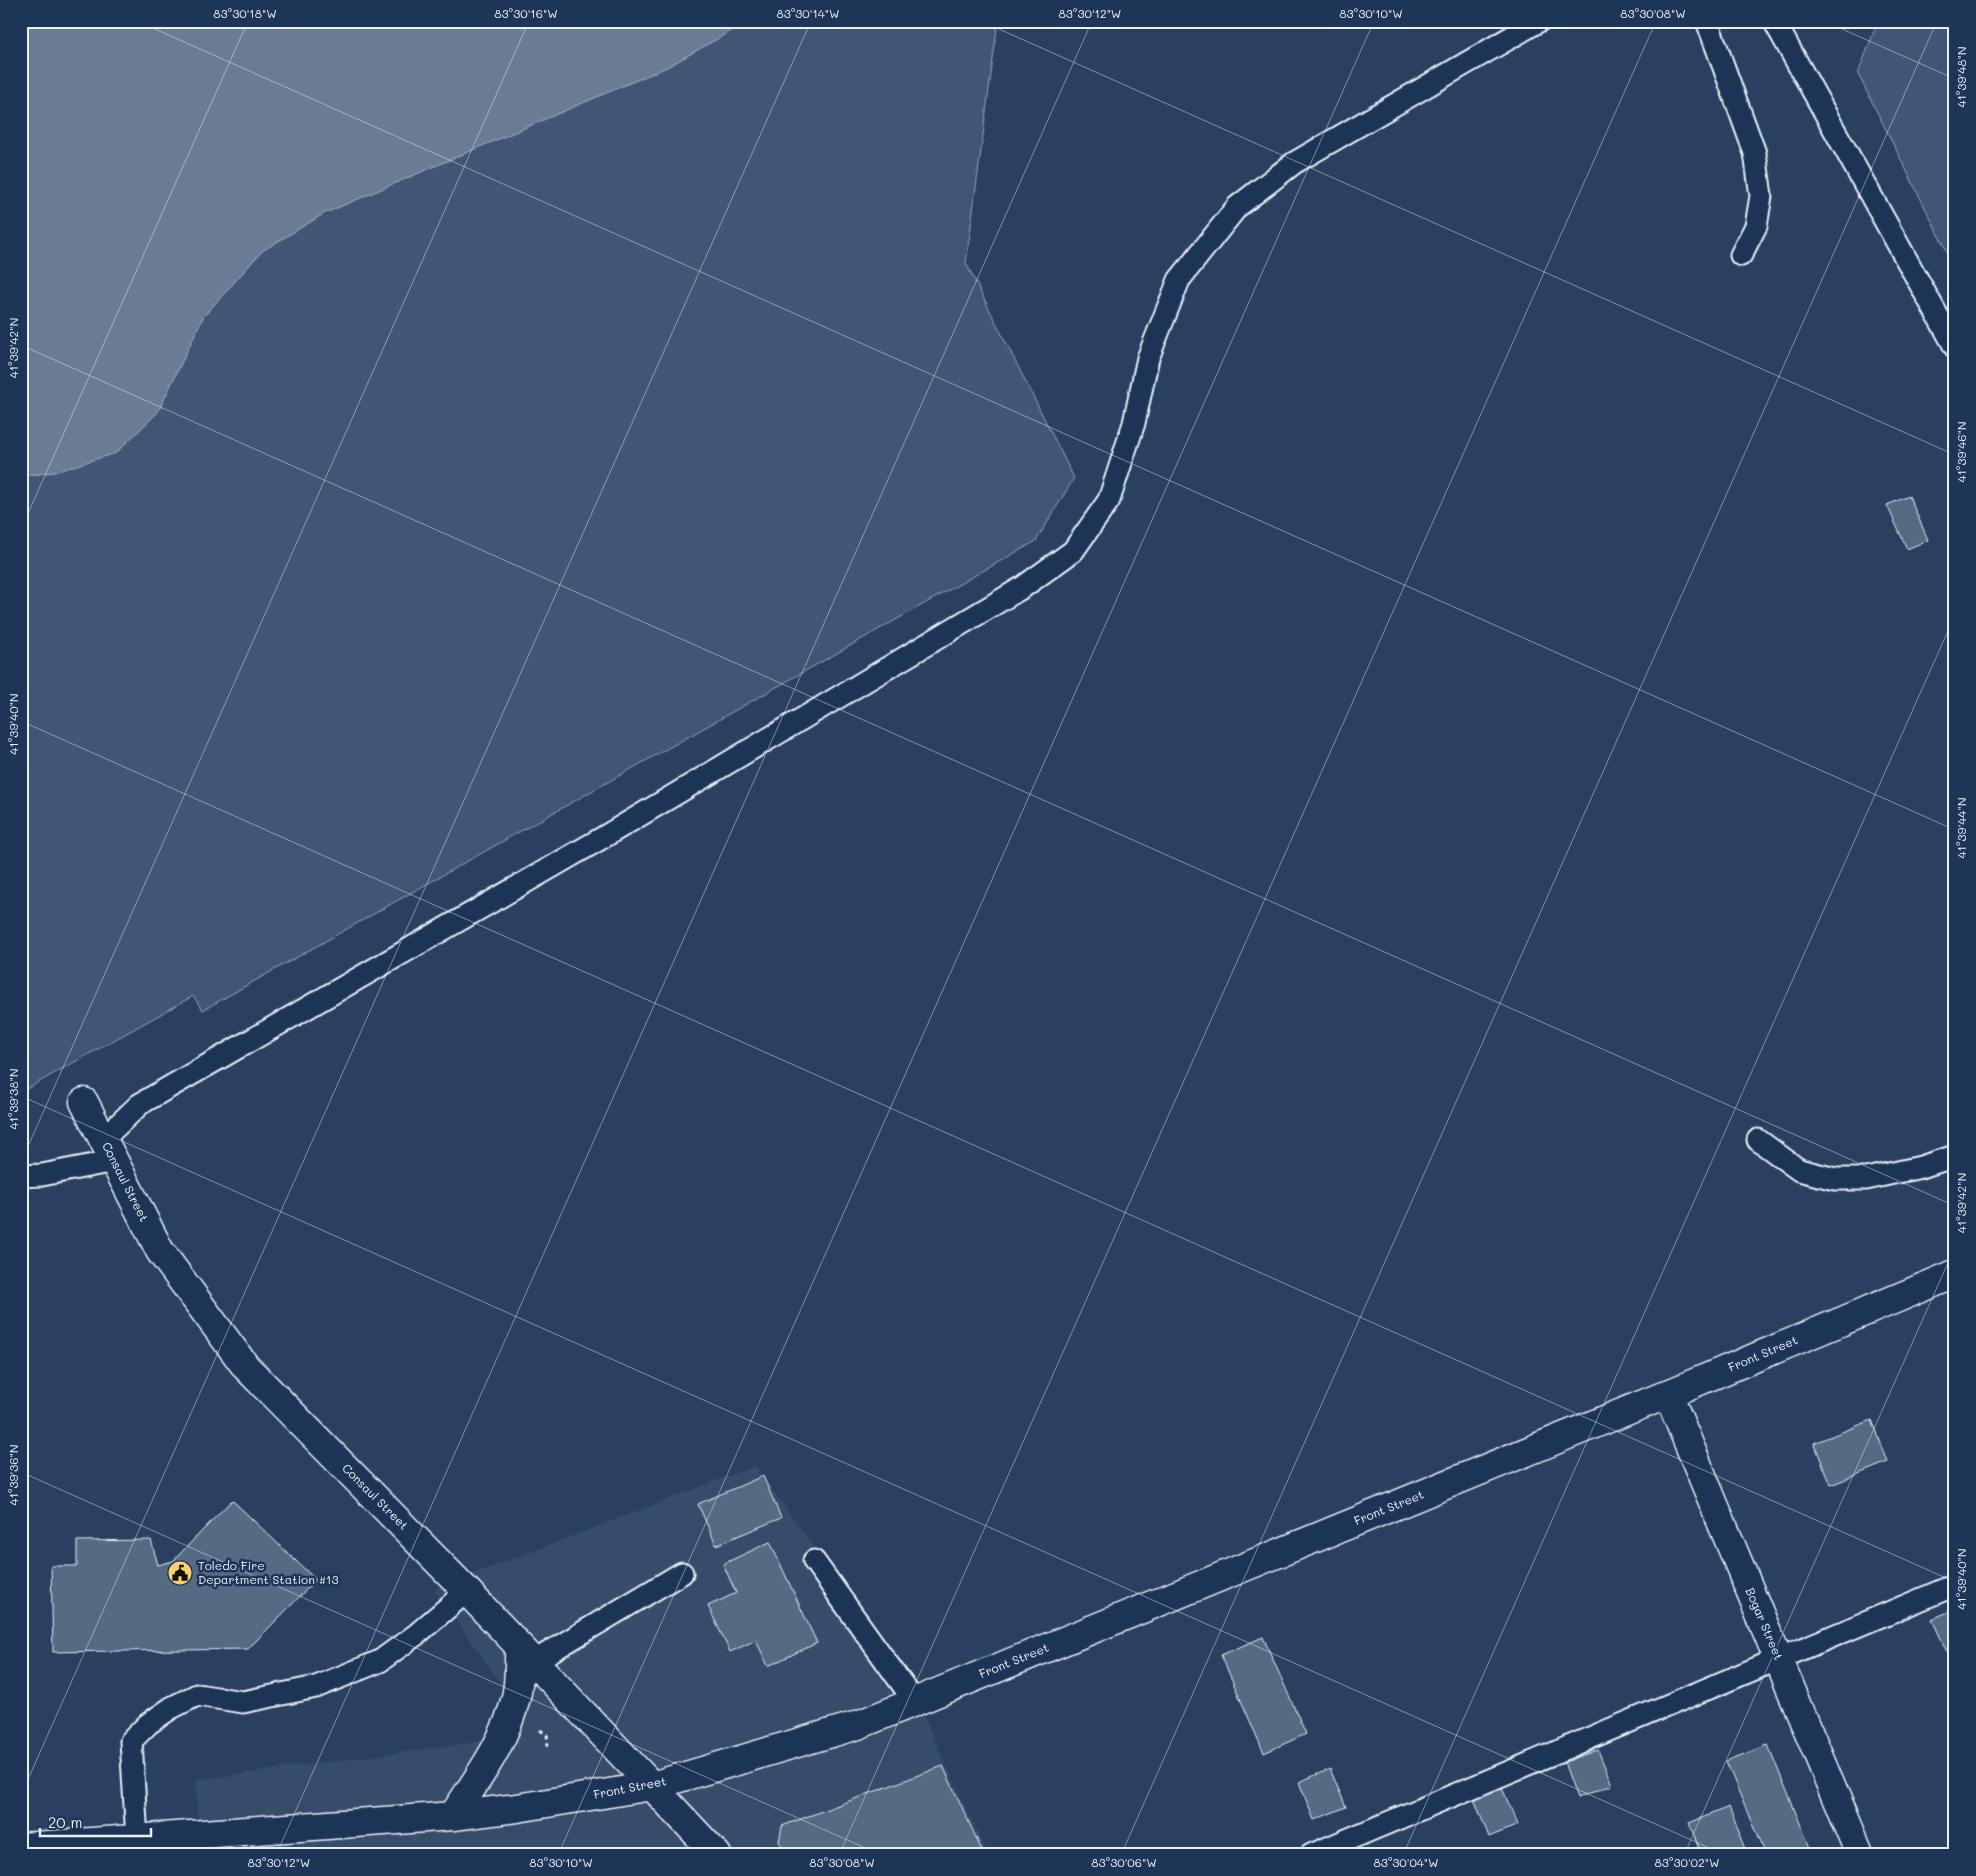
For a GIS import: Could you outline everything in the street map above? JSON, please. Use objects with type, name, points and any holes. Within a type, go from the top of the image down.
[{"type":"street","name":"Consaul Street","points":[[84,1102],[160,1250],[246,1367],[467,1591],[717,1855]]},
{"type":"street","name":"Front Street","points":[[21,1847],[152,1844],[453,1816],[582,1798],[652,1786],[858,1725],[1668,1394],[1955,1274]]},
{"type":"street","name":"Bogar Street","points":[[1668,1394],[1860,1855]]},
{"type":"street","points":[[453,1816],[500,1740],[516,1698],[519,1677],[526,1655]]},
{"type":"lane","points":[[21,1176],[42,1175],[109,1150],[140,1104],[602,838],[1023,587],[1073,551],[1109,500],[1134,423],[1148,358],[1179,280],[1237,207],[1294,164],[1539,21]]},
{"type":"lane","points":[[1707,21],[1754,153],[1760,187],[1761,196],[1756,226],[1741,255]]},
{"type":"lane","points":[[1774,21],[1955,347]]},
{"type":"lane","points":[[1758,1140],[1800,1170],[1835,1179],[1866,1179],[1921,1167],[1955,1156]]},
{"type":"lane","points":[[814,1561],[915,1702]]},
{"type":"lane","points":[[526,1655],[682,1574]]},
{"type":"lane","points":[[1311,1855],[1955,1585]]},
{"type":"lane","points":[[152,1844],[131,1741],[148,1724],[171,1708],[197,1695],[243,1702],[316,1687],[371,1665],[380,1661],[417,1634],[467,1591]]},
{"type":"shaded area","points":[[21,21],[749,21],[667,67],[325,213],[262,251],[203,317],[158,412],[116,453],[54,472],[21,476]]},
{"type":"shaded area","points":[[749,21],[998,21],[966,263],[1074,478],[1036,541],[203,1010],[193,996],[21,1092],[21,476],[54,472],[158,412],[203,317],[262,251],[325,213],[667,67]]},
{"type":"shaded area","points":[[1878,21],[1955,21],[1955,267],[1858,74]]},
{"type":"shaded area","points":[[755,1466],[899,1663],[988,1855],[199,1855],[196,1780],[484,1741],[504,1688],[434,1589]]},
{"type":"building","points":[[1909,496],[1928,540],[1907,549],[1887,505]]},
{"type":"building","points":[[1872,1420],[1888,1462],[1831,1485],[1814,1443]]},
{"type":"building","points":[[763,1476],[781,1518],[716,1545],[698,1504]]},
{"type":"building","name":"Toledo Fire Department Station #13","points":[[232,1500],[316,1580],[248,1649],[53,1652],[51,1566],[77,1566],[77,1541],[151,1540],[158,1565],[173,1561]]},
{"type":"building","points":[[770,1542],[817,1643],[768,1666],[756,1640],[730,1652],[708,1606],[736,1593],[723,1564]]},
{"type":"building","points":[[1955,1609],[1955,1649],[1947,1652],[1932,1619]]},
{"type":"building","points":[[1263,1637],[1306,1734],[1264,1753],[1221,1655]]},
{"type":"building","points":[[1768,1745],[1813,1855],[1765,1855],[1726,1761]]},
{"type":"building","points":[[1598,1750],[1612,1785],[1577,1798],[1564,1762]]},
{"type":"building","points":[[943,1766],[984,1855],[792,1855],[779,1842],[782,1826]]},
{"type":"building","points":[[1330,1769],[1346,1807],[1314,1820],[1299,1782]]},
{"type":"building","points":[[1502,1788],[1518,1825],[1489,1837],[1474,1799]]},
{"type":"building","points":[[1729,1807],[1748,1854],[1702,1855],[1689,1823]]},
{"type":"place","name":"Toledo Fire Department Station #13","points":[[180,1573]]}]
